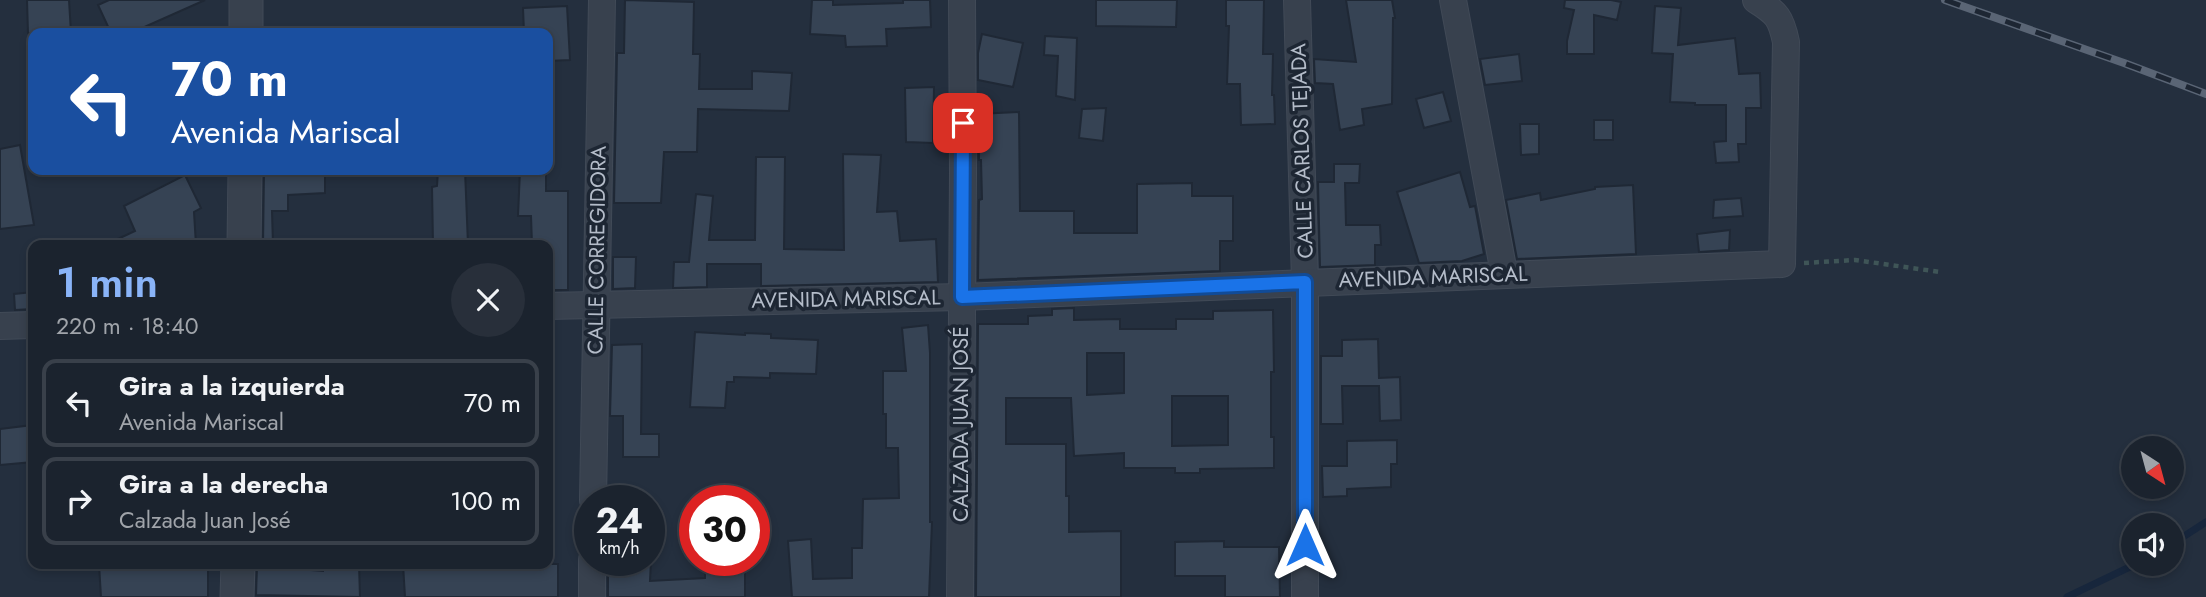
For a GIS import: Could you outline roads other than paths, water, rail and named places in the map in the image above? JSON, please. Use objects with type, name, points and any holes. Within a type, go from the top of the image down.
[{"type":"street","points":[[246,0],[246,28]]},
{"type":"street","name":"CALLE CORREGIDORA","points":[[593,485],[602,0]]},
{"type":"street","name":"CALZADA JUAN JOSÉ","points":[[960,597],[962,0]]},
{"type":"street","name":"CALLE CARLOS TEJADA","points":[[1297,0],[1305,282],[1305,597]]},
{"type":"street","points":[[1453,0],[1504,273]]},
{"type":"street","name":"AVENIDA MARISCAL","points":[[553,306],[962,297],[1504,273],[1782,264],[1786,42],[1782,22],[1765,5]]},
{"type":"street","points":[[244,175],[244,240]]},
{"type":"street","points":[[0,326],[28,325]]},
{"type":"street","points":[[237,597],[238,569]]},
{"type":"street","points":[[592,576],[592,597]]},
{"type":"waterway","points":[[2184,536],[2206,522]]},
{"type":"waterway","points":[[2067,597],[2121,571]]},
{"type":"railway","points":[[1945,0],[2206,94]]}]
